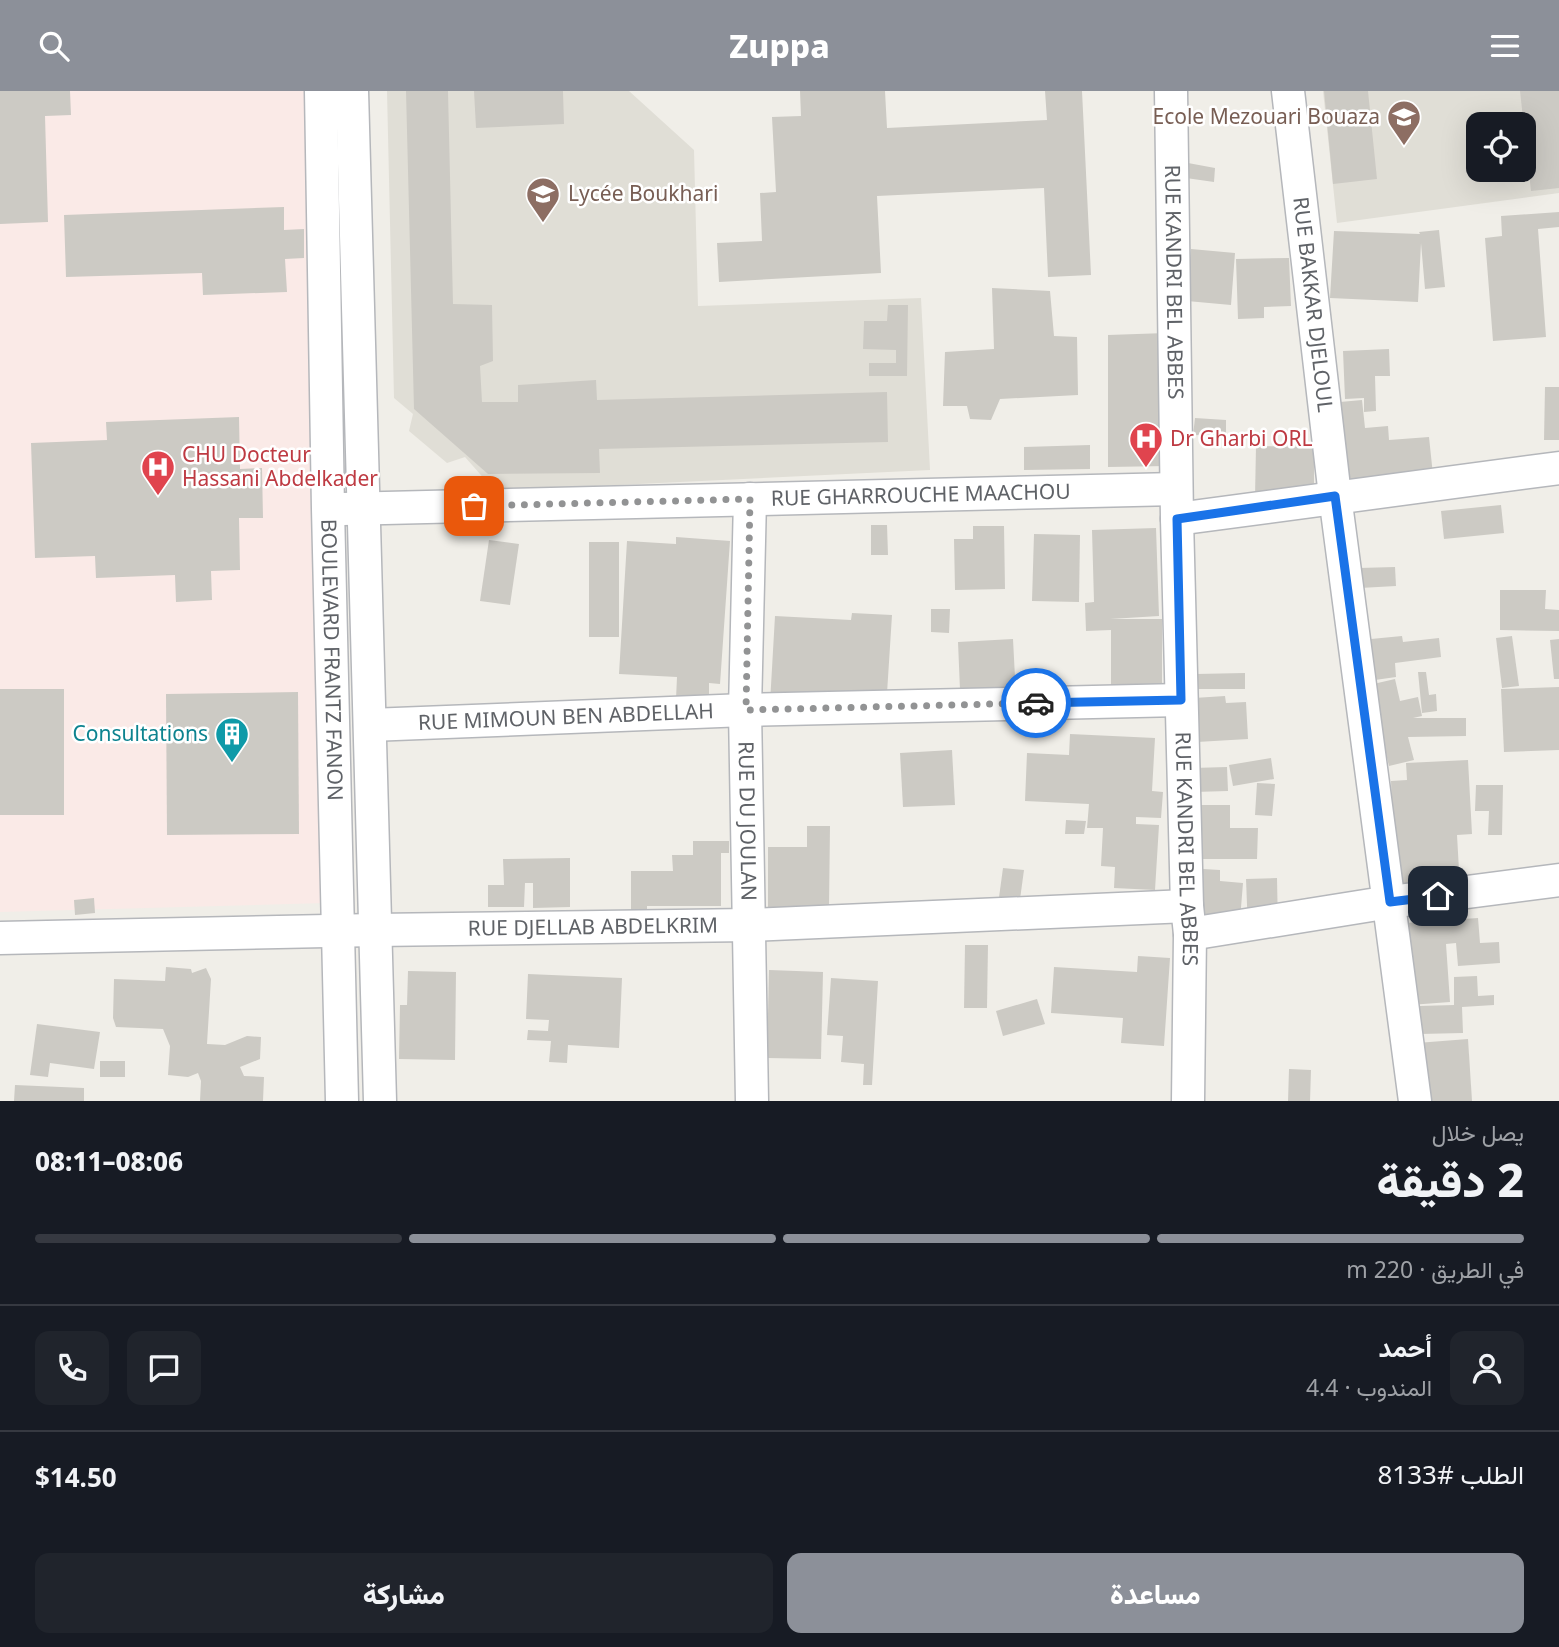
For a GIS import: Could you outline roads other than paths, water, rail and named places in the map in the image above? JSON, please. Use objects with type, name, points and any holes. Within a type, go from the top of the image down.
[{"type":"street","name":"BOULEVARD FRANTZ FANON","points":[[321,91],[342,1101]]},
{"type":"street","points":[[352,91],[380,1101]]},
{"type":"street","name":"RUE KANDRI BEL ABBES","points":[[1171,91],[1181,700],[1189,920],[1188,1101]]},
{"type":"street","name":"RUE BAKKAR DJELOUL","points":[[1288,91],[1335,496],[1415,1101]]},
{"type":"street","name":"RUE GHARROUCHE MAACHOU","points":[[328,509],[750,499],[1177,504],[1335,496],[1559,468]]},
{"type":"street","name":"RUE DU JOULAN","points":[[750,499],[746,710],[752,1101]]},
{"type":"street","points":[[331,630],[368,629]]},
{"type":"street","name":"RUE MIMOUN BEN ABDELLAH","points":[[370,725],[746,710],[1181,700]]},
{"type":"street","name":"RUE DJELLAB ABDELKRIM","points":[[0,938],[375,930],[1189,920],[1390,902],[1559,880]]},
{"type":"place","name":"Ecole Mezouari Bouaza","points":[[1404,147]]},
{"type":"place","name":"Lycée Boukhari","points":[[543,224]]},
{"type":"place","name":"Dr Gharbi ORL","points":[[1146,469]]},
{"type":"place","name":"CHU Docteur Hassani Abdelkader","points":[[158,497]]},
{"type":"place","name":"Consultations","points":[[232,764]]}]
